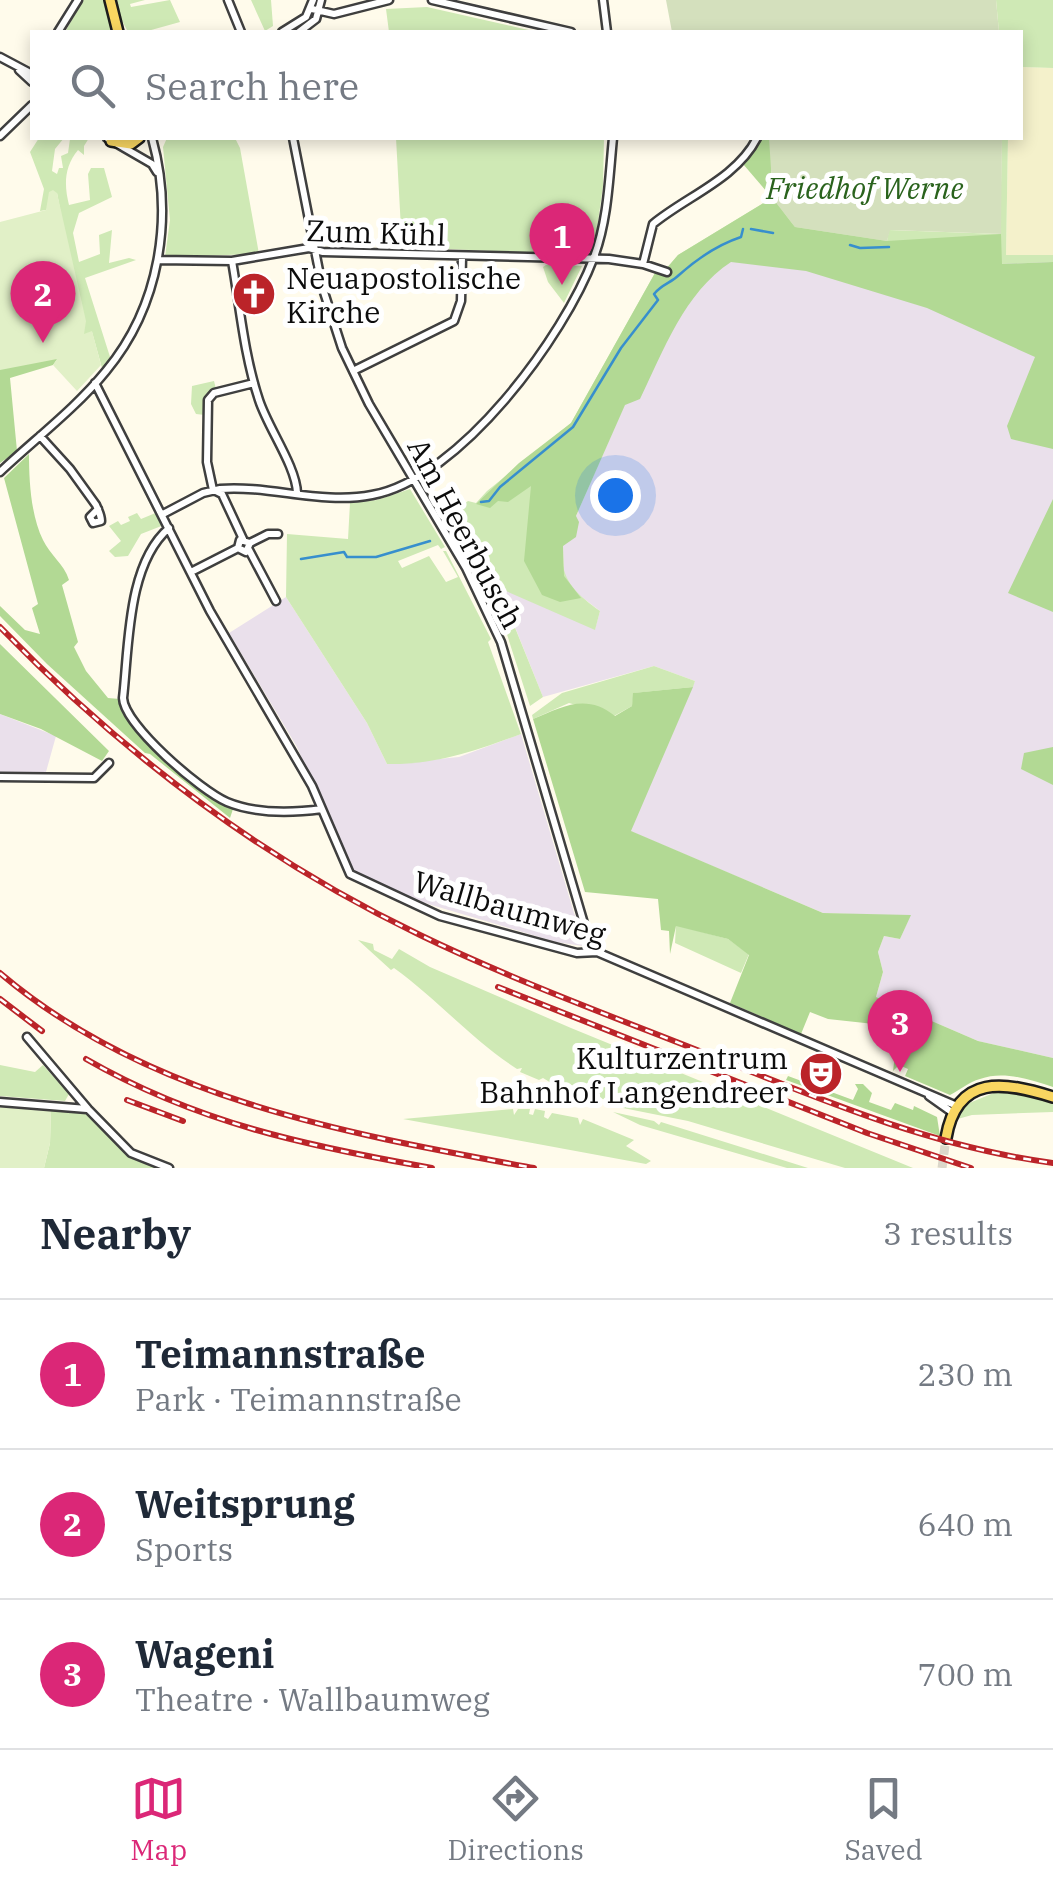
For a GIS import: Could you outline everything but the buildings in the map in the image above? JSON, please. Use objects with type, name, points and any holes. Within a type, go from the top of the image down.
[{"type":"main road","points":[[110,0],[118,30]]},
{"type":"main road","points":[[109,140],[131,144],[136,140]]},
{"type":"main road","points":[[946,1138],[955,1110],[970,1094],[994,1085],[1024,1088],[1053,1097]]},
{"type":"street","points":[[59,30],[78,0]]},
{"type":"street","points":[[228,0],[240,30]]},
{"type":"street","points":[[285,30],[321,0]]},
{"type":"street","points":[[315,6],[334,14],[359,4],[390,0]]},
{"type":"street","points":[[432,0],[562,30]]},
{"type":"street","points":[[603,0],[608,30]]},
{"type":"street","points":[[301,30],[310,24],[315,6]]},
{"type":"street","points":[[0,57],[30,77]]},
{"type":"street","points":[[0,136],[30,110]]},
{"type":"street","points":[[109,140],[152,164],[160,178]]},
{"type":"street","points":[[0,472],[95,383],[135,326],[158,260],[162,227],[160,178],[153,140]]},
{"type":"street","points":[[157,156],[160,140]]},
{"type":"street","name":"Am Heerbusch","points":[[293,140],[328,308],[353,371],[466,568],[500,642],[588,937],[597,952]]},
{"type":"street","points":[[163,514],[213,490],[361,497],[388,491],[434,466],[469,436],[522,379],[570,309],[602,233],[612,140]]},
{"type":"street","points":[[643,264],[653,224],[738,163],[755,140]]},
{"type":"street","name":"Zum Kühl","points":[[158,260],[232,261],[309,248],[593,260],[643,264],[666,272]]},
{"type":"street","points":[[353,371],[454,321],[461,301],[462,257]]},
{"type":"street","points":[[232,261],[254,383],[268,424],[297,482],[297,493]]},
{"type":"street","name":"Wallbaumweg","points":[[95,383],[220,630],[293,750],[322,809],[344,867],[359,881],[440,916],[577,953],[597,952],[919,1090],[946,1098],[955,1110]]},
{"type":"street","points":[[213,490],[207,462],[208,400],[214,393],[254,383]]},
{"type":"street","points":[[40,436],[79,480],[98,509]]},
{"type":"street","points":[[213,490],[222,494],[276,601]]},
{"type":"street","points":[[170,528],[161,536],[137,582],[123,706],[159,748],[225,801],[277,812],[322,809]]},
{"type":"street","points":[[191,572],[238,548],[238,542],[247,544],[268,534],[278,534]]},
{"type":"street","points":[[0,778],[94,778],[109,764]]},
{"type":"street","points":[[27,1037],[131,1154],[169,1168]]},
{"type":"street","points":[[0,1102],[88,1109]]},
{"type":"shaded area","points":[[1023,67],[1053,68],[1053,255],[1006,255],[1008,140],[1023,140]]},
{"type":"shaded area","points":[[725,256],[902,263],[1053,262],[1053,1058],[978,1041],[876,997],[883,972],[878,952],[884,936],[900,939],[910,916],[823,913],[630,831],[695,681],[654,666],[543,697],[499,587],[595,629],[600,611],[574,591],[564,576],[563,546],[671,298]]},
{"type":"shaded area","points":[[286,597],[367,723],[387,764],[459,757],[521,734],[574,913],[589,947],[556,942],[418,901],[362,877],[347,865],[297,747],[229,633]]},
{"type":"shaded area","points":[[0,714],[56,736],[46,772],[0,772]]},
{"type":"green space","points":[[83,0],[105,0],[112,30],[66,30]]},
{"type":"green space","points":[[116,0],[145,0],[130,4],[131,7],[170,0],[180,22],[151,30],[127,30]]},
{"type":"green space","points":[[251,0],[271,0],[273,26],[265,30]]},
{"type":"green space","points":[[666,0],[996,0],[999,30],[672,30]]},
{"type":"green space","points":[[996,0],[1053,0],[1053,68],[1023,67],[1023,30],[999,30]]},
{"type":"green space","points":[[427,7],[530,30],[389,30],[386,9]]},
{"type":"green space","points":[[38,140],[62,140],[55,149],[52,171],[57,174],[63,168],[61,156],[68,153],[70,140],[88,140],[84,155],[78,150],[68,170],[69,205],[90,200],[91,168],[104,168],[112,197],[79,213],[73,233],[79,262],[100,254],[99,235],[112,230],[109,263],[136,260],[85,278],[111,360],[102,368],[92,332],[84,336],[57,193],[46,210],[40,211],[44,189],[30,152]]},
{"type":"green space","points":[[166,140],[236,140],[259,254],[165,257],[170,220],[163,147]]},
{"type":"green space","points":[[396,140],[604,140],[603,186],[594,250],[588,255],[402,247]]},
{"type":"green space","points":[[760,140],[778,140],[772,185],[778,204],[795,227],[887,241],[1001,234],[1002,264],[1053,262],[1053,449],[1011,439],[1007,426],[1035,357],[927,308],[806,271],[731,262],[688,306],[640,399],[625,405],[576,516],[576,537],[563,546],[564,576],[581,598],[560,602],[542,595],[524,561],[531,486],[508,502],[498,501],[490,508],[476,504],[519,463],[571,423],[655,273],[767,201],[767,192],[743,164]]},
{"type":"green space","name":"Friedhof Werne","points":[[769,140],[1002,140],[1001,234],[890,230],[887,241],[795,227],[773,199]]},
{"type":"green space","points":[[1002,140],[1008,140],[1006,255],[1053,255],[1053,262],[1001,264],[757,240],[671,298],[620,394],[563,546],[566,576],[583,598],[600,611],[595,630],[499,588],[543,697],[530,706],[502,619],[446,518],[468,501],[476,503],[571,423],[655,273],[767,201],[887,241],[889,230],[1000,234]]},
{"type":"green space","points":[[49,192],[57,193],[86,321],[84,334],[92,331],[101,365],[77,391],[53,365],[57,359],[0,370],[0,222],[46,210]]},
{"type":"green space","points":[[582,266],[564,303],[548,282],[543,267]]},
{"type":"green space","points":[[0,355],[58,358],[53,365],[10,378],[17,451],[0,463]]},
{"type":"green space","points":[[214,381],[216,389],[206,398],[205,415],[196,414],[191,404],[192,386]]},
{"type":"green space","points":[[29,454],[36,520],[46,545],[69,580],[62,585],[78,642],[74,647],[86,671],[108,698],[120,699],[131,725],[233,809],[230,818],[145,753],[0,616],[0,606],[25,630],[40,634],[32,608],[38,604],[4,478]]},
{"type":"green space","points":[[410,489],[445,547],[441,549],[438,545],[398,561],[402,568],[429,556],[446,582],[458,577],[446,551],[491,639],[488,642],[521,734],[439,759],[387,764],[367,723],[286,597],[287,534],[348,539],[350,503],[377,500]]},
{"type":"green space","points":[[1053,499],[1053,612],[1008,593]]},
{"type":"green space","points":[[158,512],[164,525],[141,534],[128,556],[115,557],[109,551],[121,541],[109,526],[130,521],[128,517],[137,513],[141,519]]},
{"type":"green space","points":[[0,644],[109,751],[102,761],[41,729],[0,714]]},
{"type":"green space","points":[[654,666],[695,681],[693,687],[634,693],[632,706],[614,716],[569,703],[533,719],[532,715],[562,693]]},
{"type":"green space","points":[[693,687],[631,831],[823,913],[911,915],[900,939],[884,936],[878,952],[883,972],[876,997],[978,1041],[1053,1058],[1053,1087],[998,1075],[976,1080],[950,1095],[905,1076],[908,1069],[899,1065],[893,1071],[896,1047],[874,1042],[874,1024],[828,1019],[810,1012],[801,1034],[730,1003],[749,955],[728,939],[676,926],[670,954],[669,931],[661,930],[658,899],[585,892],[533,719],[565,706],[585,703],[615,716],[632,706],[633,693]]},
{"type":"green space","points":[[1053,747],[1053,785],[1021,769],[1024,753]]},
{"type":"green space","points":[[676,925],[728,939],[749,954],[741,973],[675,943]]},
{"type":"green space","points":[[358,940],[373,944],[374,950],[392,959],[399,949],[430,967],[571,1028],[913,1168],[845,1168],[688,1121],[623,1108],[569,1084],[566,1092],[543,1078],[520,1072],[522,1068],[517,1069],[500,1057]]},
{"type":"green space","points":[[0,1065],[35,1072],[43,1065],[69,1094],[65,1101],[0,1096]]},
{"type":"green space","points":[[788,1076],[853,1100],[858,1089],[855,1084],[863,1084],[872,1093],[869,1102],[891,1110],[895,1103],[913,1110],[914,1106],[937,1117],[940,1136],[786,1080]]},
{"type":"green space","points":[[996,1092],[1023,1094],[1053,1104],[1053,1112],[972,1115],[954,1120],[967,1104]]},
{"type":"green space","points":[[0,1107],[51,1111],[44,1168],[0,1168]]},
{"type":"green space","points":[[51,1109],[88,1113],[129,1156],[159,1168],[44,1168],[50,1143]]},
{"type":"green space","points":[[513,1109],[514,1115],[518,1109],[530,1109],[529,1114],[533,1115],[535,1109],[545,1111],[544,1117],[548,1119],[552,1113],[578,1118],[580,1125],[583,1119],[634,1140],[626,1146],[651,1161],[646,1164],[403,1119]]},
{"type":"green space","points":[[613,1112],[659,1125],[661,1122],[808,1168],[787,1168],[640,1125]]},
{"type":"waterway","points":[[481,502],[489,501],[500,487],[573,427],[621,348],[658,300],[654,294],[708,253],[741,237],[743,229]]},
{"type":"waterway","points":[[751,229],[773,233]]},
{"type":"waterway","points":[[850,245],[889,247]]},
{"type":"waterway","points":[[301,559],[344,552],[347,557],[376,557],[430,541]]},
{"type":"tunnel","points":[[942,1168],[946,1138]]},
{"type":"railway","points":[[0,627],[94,717],[196,799],[305,872],[420,935],[562,997],[834,1104],[964,1146],[1053,1163]]},
{"type":"railway","points":[[0,973],[58,1016],[120,1052],[185,1081],[322,1125],[534,1168]]},
{"type":"railway","points":[[498,987],[867,1133],[971,1168]]},
{"type":"railway","points":[[0,999],[42,1031]]},
{"type":"railway","points":[[86,1059],[211,1116],[297,1141],[432,1168]]},
{"type":"railway","points":[[127,1100],[183,1121]]},
{"type":"place","name":"Teimannstraße","points":[[562,285]]},
{"type":"place","name":"Neuapostolische Kirche","points":[[254,294]]},
{"type":"place","name":"Weitsprung","points":[[43,343]]},
{"type":"place","name":"Wageni","points":[[900,1072]]},
{"type":"place","name":"Kulturzentrum Bahnhof Langendreer","points":[[821,1074]]}]
